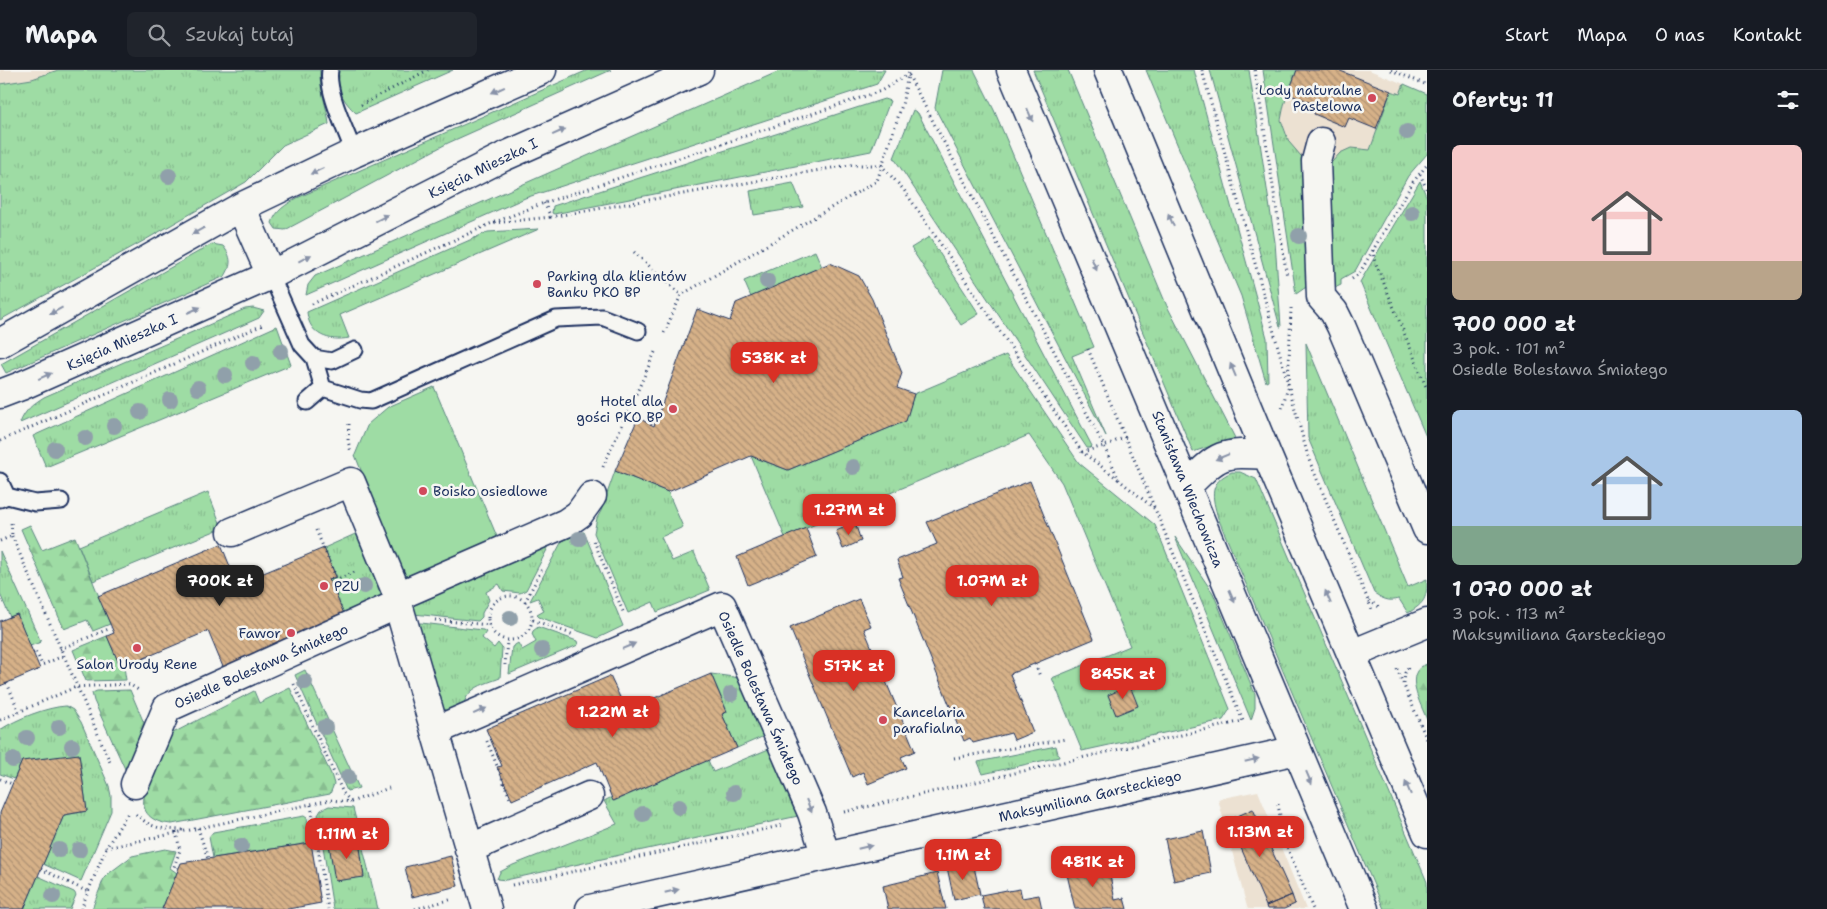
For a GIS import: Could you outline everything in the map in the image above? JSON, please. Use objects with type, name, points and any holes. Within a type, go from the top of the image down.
[{"type":"street","points":[[0,343],[241,207],[354,153],[542,70]]},
{"type":"street","name":"Księcia Mieszka I","points":[[0,394],[271,275],[503,157],[699,70]]},
{"type":"street","name":"Stanisława Wiechowicza","points":[[1011,70],[1364,909]]},
{"type":"street","points":[[1112,75],[1267,454],[1427,833]]},
{"type":"street","points":[[1321,142],[1316,161],[1320,293],[1342,326],[1427,529]]},
{"type":"street","points":[[241,207],[271,275]]},
{"type":"street","points":[[1187,486],[1209,464],[1222,456],[1239,453],[1267,454]]},
{"type":"street","points":[[232,532],[352,482],[400,606],[487,909]]},
{"type":"street","name":"Osiedle Bolesława Śmiałego","points":[[135,784],[167,708],[349,626],[400,606],[566,522],[585,505]]},
{"type":"street","name":"Osiedle Bolesława Śmiałego","points":[[435,730],[722,606],[812,813],[826,856]]},
{"type":"street","points":[[1352,654],[1427,623]]},
{"type":"street","name":"Maksymiliana Garsteckiego","points":[[590,909],[1297,750]]},
{"type":"street","points":[[469,849],[589,796]]},
{"type":"lane","points":[[330,70],[332,95],[354,153]]},
{"type":"lane","points":[[271,275],[302,345],[314,358],[330,391]]},
{"type":"lane","points":[[306,402],[330,391],[360,400],[371,401],[556,319],[602,317],[638,331]]},
{"type":"lane","points":[[314,358],[332,360],[355,350]]},
{"type":"lane","points":[[0,481],[3,498],[35,503],[61,501]]},
{"type":"path","points":[[340,114],[428,70]]},
{"type":"path","points":[[551,218],[544,202],[881,92],[911,70]]},
{"type":"path","points":[[1202,70],[1309,460],[1427,740]]},
{"type":"path","points":[[1254,70],[1288,286]]},
{"type":"path","points":[[1391,70],[1398,71],[1427,85]]},
{"type":"path","points":[[661,339],[682,295],[877,181],[902,106],[908,74]]},
{"type":"path","points":[[908,74],[1104,446],[1119,480]]},
{"type":"path","points":[[490,224],[551,218],[849,165],[881,165],[904,190],[1082,452],[1156,509]]},
{"type":"path","points":[[1291,318],[1323,300],[1359,274],[1427,165]]},
{"type":"path","points":[[1420,174],[1427,190]]},
{"type":"path","points":[[1373,250],[1374,259],[1427,389]]},
{"type":"path","points":[[634,252],[682,295]]},
{"type":"path","points":[[1288,387],[1291,305]]},
{"type":"path","points":[[604,464],[657,348]]},
{"type":"path","points":[[1088,349],[1243,721]]},
{"type":"path","points":[[330,391],[349,423],[348,440],[355,464],[352,482]]},
{"type":"path","points":[[1082,452],[1126,437]]},
{"type":"path","points":[[305,501],[336,577],[329,580],[349,626]]},
{"type":"path","points":[[585,505],[588,529],[636,643]]},
{"type":"path","points":[[0,541],[12,535],[111,765]]},
{"type":"path","points":[[400,606],[490,625],[494,632],[508,641],[517,640],[525,635],[533,620],[532,611],[519,598],[512,596],[503,597],[490,608],[488,616],[490,625]]},
{"type":"path","points":[[60,649],[111,628]]},
{"type":"path","points":[[33,653],[36,651],[42,665],[63,656]]},
{"type":"path","points":[[282,656],[343,793],[351,802]]},
{"type":"path","points":[[1404,684],[1405,673],[1412,661]]},
{"type":"path","points":[[1035,664],[1040,676]]},
{"type":"path","points":[[8,683],[19,712]]},
{"type":"path","points":[[0,720],[76,687],[129,684]]},
{"type":"path","points":[[479,711],[482,729],[499,765],[522,826]]},
{"type":"path","points":[[954,758],[1066,739]]},
{"type":"path","points":[[0,779],[12,784]]},
{"type":"path","points":[[106,848],[330,800],[351,802],[389,788]]},
{"type":"path","points":[[1278,804],[1284,840],[1312,909]]},
{"type":"path","points":[[311,805],[328,909]]},
{"type":"path","points":[[81,909],[106,848],[130,809],[142,820],[158,829],[183,830]]},
{"type":"path","points":[[198,828],[208,859]]},
{"type":"path","points":[[176,832],[180,850],[174,867],[179,869]]},
{"type":"path","points":[[41,870],[88,892]]},
{"type":"shaded area","points":[[0,70],[58,70],[32,79],[0,84]]},
{"type":"shaded area","points":[[1297,70],[1369,70],[1404,84],[1400,95],[1391,91],[1370,150],[1323,172],[1309,172],[1289,142],[1281,120],[1284,105]]},
{"type":"shaded area","points":[[1258,791],[1306,909],[1248,909],[1247,907],[1218,799]]},
{"type":"green space","points":[[58,70],[320,70],[329,124],[283,145],[246,182],[0,320],[0,84],[32,79]]},
{"type":"green space","points":[[338,70],[453,70],[356,113],[341,94],[337,82]]},
{"type":"green space","points":[[588,70],[611,70],[448,143],[285,230],[276,229],[272,223],[279,211],[297,198]]},
{"type":"green space","points":[[782,70],[885,70],[877,84],[525,198],[306,295],[308,285],[315,276]]},
{"type":"green space","points":[[942,70],[974,70],[994,110],[1094,347],[1072,356],[1106,436],[935,108]]},
{"type":"green space","points":[[1033,70],[1068,70],[1166,304],[1235,438],[1193,452]]},
{"type":"green space","points":[[1146,70],[1194,70],[1267,338],[1268,381],[1266,382],[1241,296]]},
{"type":"green space","points":[[1210,70],[1249,70],[1275,242],[1281,327],[1280,327]]},
{"type":"green space","points":[[1263,70],[1297,70],[1284,105],[1281,120],[1289,142],[1307,163],[1312,283],[1296,294]]},
{"type":"green space","points":[[1404,84],[1427,94],[1427,154],[1408,176],[1355,271],[1341,279],[1341,285],[1326,292],[1323,172],[1340,153],[1351,148],[1370,150],[1391,91],[1400,94]]},
{"type":"green space","points":[[884,99],[890,101],[871,151],[552,213],[553,206]]},
{"type":"green space","points":[[913,110],[918,113],[1092,446],[1090,448],[1087,448],[894,158]]},
{"type":"green space","points":[[1420,181],[1427,198],[1427,439],[1360,282]]},
{"type":"green space","points":[[793,183],[803,207],[754,215],[750,191]]},
{"type":"green space","points":[[539,229],[340,315],[349,338],[327,338],[316,331],[309,320],[307,312],[488,232]]},
{"type":"green space","points":[[929,237],[979,314],[961,325],[911,248]]},
{"type":"green space","points":[[212,244],[223,246],[228,254],[230,265],[225,276],[6,373],[1,364]]},
{"type":"green space","points":[[815,251],[822,267],[751,297],[744,281]]},
{"type":"green space","points":[[253,308],[264,311],[259,318],[20,423],[24,414],[44,397],[245,309]]},
{"type":"green space","points":[[277,326],[291,365],[46,467],[33,436]]},
{"type":"green space","points":[[1306,343],[1408,587],[1427,579],[1424,599],[1408,613],[1399,599],[1386,599],[1374,593],[1308,438]]},
{"type":"green space","points":[[1006,355],[1079,463],[1155,525],[1230,709],[1223,720],[1082,751],[1052,678],[1130,646],[1062,483],[1029,435],[785,537],[751,456],[788,470],[905,421],[914,394]]},
{"type":"green space","name":"Boisko osiedlowe","points":[[434,387],[498,539],[404,579],[355,455],[368,424],[388,407]]},
{"type":"green space","points":[[615,471],[668,492],[683,527],[661,537],[672,561],[694,552],[710,590],[657,612],[653,602],[628,613],[594,533],[597,518]]},
{"type":"green space","points":[[1232,472],[1240,472],[1256,479],[1427,882],[1427,909],[1384,909],[1218,518],[1213,497],[1215,485],[1224,476]]},
{"type":"green space","points":[[208,492],[222,528],[93,581],[79,546]]},
{"type":"green space","points":[[30,525],[42,550],[75,537],[110,624],[93,631],[87,620],[64,629],[21,529]]},
{"type":"green space","points":[[362,531],[389,597],[345,616],[329,579],[336,576],[324,548]]},
{"type":"green space","points":[[584,532],[623,626],[598,638],[539,617],[537,615],[544,611],[538,598],[530,601],[562,541]]},
{"type":"green space","points":[[1175,537],[1213,593],[1255,694],[1255,708],[1251,720]]},
{"type":"green space","points":[[549,546],[526,590],[520,593],[503,591],[499,584],[486,592],[489,600],[482,613],[482,617],[478,621],[414,614],[406,605]]},
{"type":"green space","points":[[0,551],[41,642],[30,646],[17,614],[10,617],[0,594]]},
{"type":"green space","points":[[416,624],[483,630],[486,632],[482,638],[494,648],[498,643],[502,648],[500,678],[473,690],[466,698],[464,704],[445,716]]},
{"type":"green space","points":[[538,627],[577,641],[578,645],[509,674],[512,647],[518,643],[522,650],[536,642],[532,634]]},
{"type":"green space","points":[[107,636],[121,668],[124,667],[126,680],[86,681],[73,650]]},
{"type":"green space","points":[[1427,664],[1427,720],[1415,689],[1414,681],[1420,668]]},
{"type":"green space","points":[[305,670],[359,788],[347,791],[295,675]]},
{"type":"green space","points":[[711,674],[734,677],[749,682],[771,733],[737,748],[722,714],[727,711]]},
{"type":"green space","points":[[290,688],[331,774],[334,784],[330,794],[172,824],[155,820],[147,814],[144,797],[173,733],[254,691],[259,703]]},
{"type":"green space","points":[[130,690],[144,723],[130,763],[125,769],[92,693],[97,691]]},
{"type":"green space","points":[[66,706],[73,710],[81,722],[109,786],[111,796],[111,811],[81,881],[43,864],[64,815],[87,811],[79,755],[22,761],[14,779],[0,774],[0,730],[32,714]]},
{"type":"green space","points":[[776,746],[799,811],[798,816],[506,880],[497,879],[500,872],[513,865],[617,824],[604,801],[612,797],[614,801],[708,760],[713,772]]},
{"type":"green space","points":[[1056,746],[1059,757],[983,774],[978,762]]},
{"type":"green space","points":[[329,806],[353,808],[378,909],[333,909],[318,815],[321,810]]},
{"type":"green space","points":[[304,816],[307,818],[311,843],[213,858],[209,837],[213,832]]},
{"type":"green space","points":[[165,849],[176,851],[170,868],[177,873],[162,909],[92,909],[104,878],[108,874],[132,856]]},
{"type":"green space","points":[[38,876],[74,892],[76,895],[70,909],[24,909]]},
{"type":"building","points":[[1297,70],[1338,70],[1391,91],[1376,129],[1349,118],[1345,127],[1314,114],[1317,105],[1288,94]]},
{"type":"building","points":[[830,263],[859,276],[872,299],[902,373],[897,388],[914,394],[906,421],[788,470],[751,456],[668,492],[615,471],[638,418],[654,426],[697,309],[730,321],[736,303]]},
{"type":"building","points":[[1030,481],[1094,639],[1010,674],[1033,732],[1014,740],[1011,733],[973,743],[970,738],[964,741],[898,578],[903,577],[897,560],[937,544],[927,522]]},
{"type":"building","points":[[855,523],[861,541],[843,549],[836,531]]},
{"type":"building","points":[[806,528],[817,557],[748,585],[737,557]]},
{"type":"building","points":[[221,544],[237,584],[324,548],[336,577],[329,579],[345,616],[223,667],[208,631],[121,668],[107,636],[114,633],[98,596]]},
{"type":"building","points":[[859,599],[871,626],[864,629],[915,751],[901,757],[906,768],[868,784],[863,772],[852,777],[790,628]]},
{"type":"building","points":[[17,614],[40,669],[0,686],[0,621]]},
{"type":"building","points":[[711,674],[727,712],[722,714],[737,748],[613,801],[597,762],[512,800],[497,767],[502,766],[486,729],[610,676],[626,710]]},
{"type":"building","points":[[1130,686],[1138,706],[1116,715],[1108,695]]},
{"type":"building","points":[[79,754],[87,811],[64,815],[24,909],[0,909],[0,813],[22,761]]},
{"type":"building","points":[[1253,809],[1292,895],[1266,906],[1229,820]]},
{"type":"building","points":[[1203,831],[1211,873],[1174,881],[1165,839]]},
{"type":"building","points":[[359,840],[364,877],[335,881],[329,844]]},
{"type":"building","points":[[311,843],[321,903],[288,909],[162,909],[181,863]]},
{"type":"building","points":[[451,856],[458,886],[412,897],[405,867]]},
{"type":"building","points":[[1107,861],[1115,900],[1124,898],[1127,909],[1075,909],[1066,870]]},
{"type":"building","points":[[973,862],[980,894],[954,900],[947,867]]},
{"type":"building","points":[[937,873],[946,909],[888,909],[883,886]]},
{"type":"building","points":[[1020,889],[1022,898],[1039,895],[1042,909],[984,909],[981,895]]},
{"type":"building","points":[[1292,895],[1295,904],[1284,909],[1267,909],[1266,906]]},
{"type":"place","name":"Lody naturalne Pastelowa","points":[[1372,98]]},
{"type":"place","name":"Parking dla klientów Banku PKO BP","points":[[537,284]]},
{"type":"place","name":"Hotel dla gości PKO BP","points":[[673,409]]},
{"type":"place","name":"Boisko osiedlowe","points":[[423,491]]},
{"type":"place","name":"PZU","points":[[324,586]]},
{"type":"place","name":"Fawor","points":[[291,633]]},
{"type":"place","name":"Salon Urody Rene","points":[[137,648]]},
{"type":"place","name":"Kancelaria parafialna","points":[[883,720]]}]
